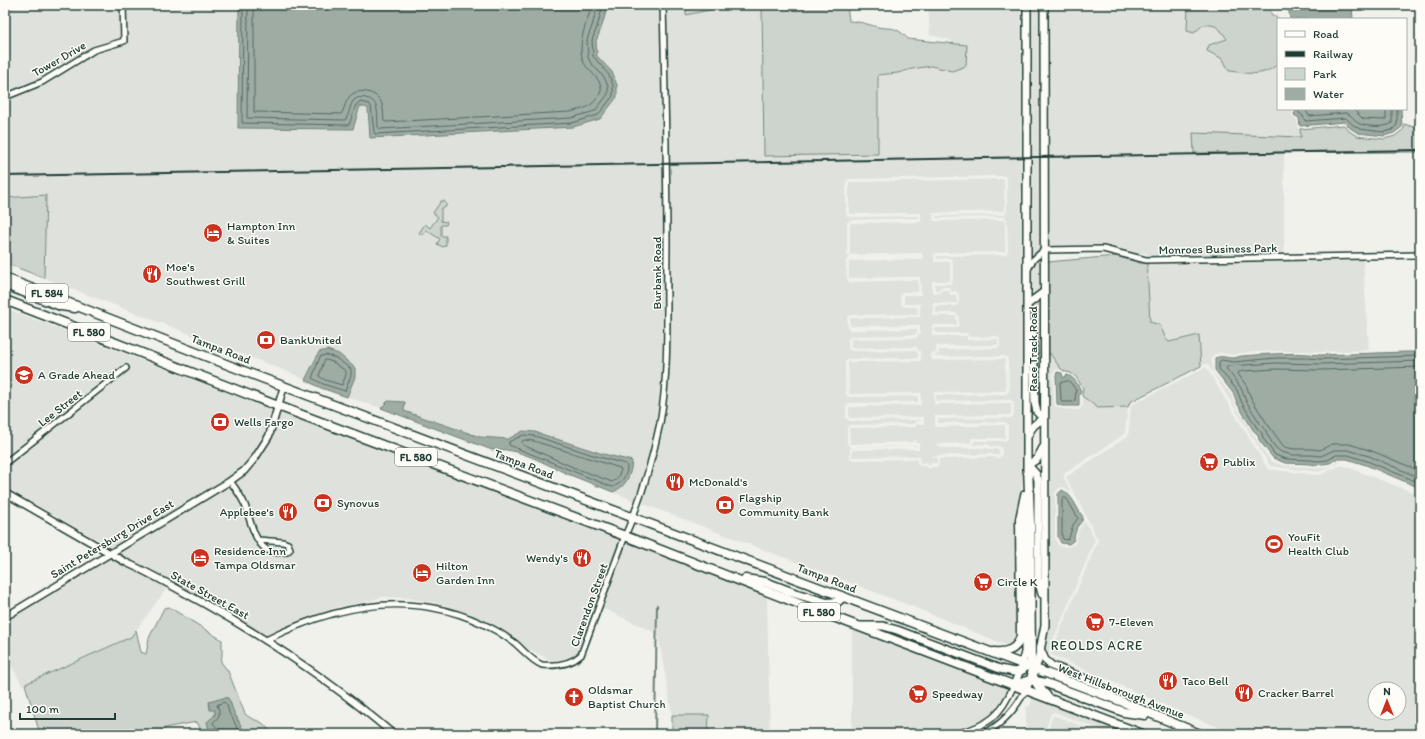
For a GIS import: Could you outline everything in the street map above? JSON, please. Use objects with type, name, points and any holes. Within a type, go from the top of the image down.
[{"type":"main road","name":"Race Track Road","points":[[1026,689],[1029,671],[1025,646],[1025,495],[1028,465],[1027,5]]},
{"type":"main road","name":"Race Track Road","points":[[1014,685],[1029,671],[1041,652],[1045,625],[1044,5]]},
{"type":"main road","name":"Tampa Road","points":[[5,278],[284,386],[985,651],[1029,671]]},
{"type":"main road","name":"FL 580","points":[[5,285],[61,306],[88,309]]},
{"type":"main road","points":[[5,291],[28,296],[60,309],[88,309]]},
{"type":"main road","points":[[1028,304],[1044,292]]},
{"type":"main road","name":"FL 580","points":[[5,300],[278,406],[625,536],[1142,734]]},
{"type":"main road","points":[[1028,318],[1033,334],[1036,408],[1037,412],[1044,418],[1031,428],[1028,435]]},
{"type":"main road","points":[[1028,465],[1037,459],[1044,445]]},
{"type":"main road","points":[[1028,465],[1036,474],[1038,480],[1038,579],[1045,605]]},
{"type":"main road","points":[[1028,465],[1030,523],[1029,671],[1037,686],[1048,698]]},
{"type":"main road","points":[[985,651],[1003,652],[1016,647],[1021,636],[1020,519],[1025,495]]},
{"type":"main road","points":[[732,578],[765,582],[827,604],[837,602],[843,597]]},
{"type":"main road","points":[[857,626],[883,626],[1000,669],[1014,672],[1029,671],[1046,683],[1124,712],[1156,717]]},
{"type":"main road","points":[[1041,652],[1045,660],[1052,666],[1100,686],[1117,700]]},
{"type":"main road","points":[[1014,685],[1029,671]]},
{"type":"main road","name":"West Hillsborough Avenue","points":[[1029,671],[1117,700],[1200,734]]},
{"type":"street","name":"Tower Drive","points":[[5,97],[42,82],[94,50],[124,41],[124,5]]},
{"type":"street","name":"Burbank Road","points":[[625,536],[642,491],[660,422],[665,368],[667,187],[663,5]]},
{"type":"street","name":"Monroes Business Park","points":[[1044,250],[1103,249],[1146,260],[1420,255]]},
{"type":"street","points":[[1028,270],[1033,260],[1044,250]]},
{"type":"street","name":"Lee Street","points":[[5,463],[126,368]]},
{"type":"street","name":"Saint Petersburg Drive East","points":[[5,617],[230,481],[250,463],[269,436],[284,386]]},
{"type":"street","points":[[230,481],[239,492],[245,504],[252,530],[258,540],[271,552],[288,552],[290,549],[288,544],[283,542],[258,540]]},
{"type":"street","name":"State Street East","points":[[5,493],[266,640],[346,695],[393,734]]},
{"type":"street","name":"Clarendon Street","points":[[266,640],[314,619],[339,611],[368,605],[394,604],[422,606],[446,610],[494,629],[542,665],[570,663],[577,659],[582,653],[625,536]]},
{"type":"street","points":[[957,734],[981,726],[993,719],[1005,704],[1014,685]]},
{"type":"street","points":[[983,734],[992,730],[1007,717],[1019,703],[1026,689]]},
{"type":"shaded area","points":[[5,5],[120,5],[121,38],[92,47],[41,78],[5,94]]},
{"type":"shaded area","points":[[127,5],[239,5],[238,127],[360,106],[368,108],[370,138],[573,127],[600,119],[612,72],[597,56],[596,41],[608,5],[660,5],[664,187],[662,368],[657,421],[635,501],[613,492],[620,489],[632,461],[515,435],[508,439],[480,437],[403,411],[405,402],[388,401],[381,408],[347,397],[355,377],[316,355],[305,380],[296,375],[44,278],[46,195],[5,198],[5,101],[43,85],[95,53],[127,44]]},
{"type":"shaded area","points":[[666,5],[686,5],[687,15],[719,8],[719,5],[762,5],[765,156],[878,154],[878,75],[898,73],[931,66],[952,71],[967,45],[952,44],[951,40],[930,35],[928,5],[1022,5],[1021,194],[1024,470],[1021,491],[1017,636],[1016,641],[1010,647],[911,606],[641,503],[663,423],[670,344],[670,187]],"holes":[[[1004,176],[1007,180],[1007,211],[1005,215],[936,216],[936,218],[1005,217],[1007,220],[1008,251],[1005,255],[937,256],[937,259],[950,258],[953,262],[953,280],[950,284],[935,284],[935,290],[938,290],[941,287],[949,287],[952,292],[956,291],[959,295],[959,303],[956,306],[936,306],[936,313],[956,313],[959,316],[959,325],[956,328],[935,328],[935,333],[966,333],[969,337],[997,336],[1000,339],[1000,345],[998,348],[939,350],[939,353],[934,357],[1005,356],[1008,359],[1009,391],[1006,394],[936,395],[936,401],[1011,400],[1014,403],[1014,415],[1011,418],[938,419],[938,423],[1005,422],[1008,425],[1008,438],[1005,441],[974,441],[972,445],[988,444],[990,446],[999,446],[1002,449],[1002,455],[999,458],[939,459],[937,467],[928,468],[926,466],[920,466],[917,463],[917,459],[853,460],[850,457],[850,450],[852,447],[850,447],[847,443],[847,428],[849,425],[913,424],[916,421],[921,420],[849,421],[846,418],[846,407],[849,403],[918,402],[918,396],[849,397],[846,394],[845,362],[848,359],[918,358],[918,354],[915,350],[851,351],[848,348],[848,339],[851,336],[914,335],[917,332],[917,329],[850,330],[848,327],[847,318],[850,315],[918,314],[917,307],[904,307],[901,303],[900,295],[903,292],[918,292],[918,280],[849,282],[847,278],[846,261],[850,258],[847,255],[847,223],[850,220],[919,218],[919,216],[849,217],[846,214],[846,182],[849,179]]]},
{"type":"shaded area","points":[[1030,5],[1041,5],[1041,248],[1031,257]]},
{"type":"shaded area","points":[[1047,5],[1188,5],[1187,31],[1203,25],[1211,24],[1219,27],[1227,39],[1210,45],[1207,51],[1223,59],[1271,69],[1277,65],[1277,110],[1293,110],[1292,115],[1297,120],[1301,137],[1193,133],[1194,153],[1284,153],[1284,254],[1147,256],[1147,253],[1136,254],[1103,245],[1047,246]]},
{"type":"shaded area","points":[[1004,179],[1005,211],[933,213],[934,221],[1005,220],[1005,252],[934,253],[934,262],[950,262],[950,281],[932,281],[932,293],[940,293],[941,290],[949,290],[950,295],[956,295],[957,303],[933,303],[933,316],[956,316],[957,325],[932,325],[932,336],[967,336],[967,340],[998,339],[998,345],[936,346],[936,353],[931,353],[932,360],[1005,359],[1006,391],[934,392],[934,404],[1011,403],[1011,415],[935,416],[935,427],[1005,425],[1005,438],[971,438],[971,443],[935,445],[940,445],[940,448],[999,449],[999,455],[932,456],[937,457],[937,463],[931,463],[931,465],[928,465],[928,462],[920,463],[920,456],[852,457],[852,450],[919,450],[919,443],[916,443],[916,440],[914,440],[913,442],[850,444],[849,428],[916,427],[916,424],[924,424],[924,417],[849,418],[849,407],[921,405],[921,393],[849,394],[848,362],[921,361],[920,351],[918,351],[917,347],[851,348],[851,339],[917,338],[917,335],[920,334],[920,325],[850,326],[850,318],[920,317],[920,304],[904,304],[904,295],[921,295],[920,277],[849,278],[849,261],[922,259],[922,253],[850,255],[850,223],[921,222],[921,213],[849,214],[849,182]]},
{"type":"shaded area","points":[[1041,257],[1041,412],[1038,402],[1037,333],[1031,317],[1031,271],[1035,263]]},
{"type":"shaded area","points":[[1363,260],[1369,350],[1320,352],[1276,351],[1241,353],[1234,355],[1220,353],[1213,355],[1213,372],[1231,394],[1236,407],[1271,461],[1285,466],[1310,467],[1316,469],[1341,462],[1319,472],[1270,466],[1208,365],[1206,364],[1201,366],[1199,335],[1169,342],[1166,339],[1160,325],[1150,322],[1147,263]]},
{"type":"shaded area","points":[[5,308],[273,410],[266,434],[253,455],[229,478],[112,548],[5,487],[5,467],[108,388],[131,368],[127,363],[105,382],[5,459]]},
{"type":"shaded area","points":[[1048,351],[1061,369],[1055,370],[1053,375],[1055,406],[1062,409],[1079,410],[1083,405],[1082,396],[1098,408],[1128,407],[1125,434],[1064,474],[1064,478],[1072,494],[1063,487],[1059,488],[1055,493],[1055,537],[1057,543],[1060,546],[1068,547],[1075,544],[1079,529],[1085,521],[1095,540],[1047,655],[1111,685],[1054,663],[1047,657],[1045,652],[1049,607]]},
{"type":"shaded area","points":[[1206,367],[1268,469],[1319,475],[1342,465],[1420,495],[1420,734],[1235,734],[1178,711],[1050,654],[1098,540],[1066,477],[1128,436],[1131,405]]},
{"type":"shaded area","points":[[280,413],[620,538],[579,653],[572,657],[552,661],[522,646],[495,626],[471,615],[447,606],[408,598],[382,597],[338,607],[266,636],[148,568],[128,560],[118,553],[229,486],[236,494],[242,506],[249,531],[255,544],[271,556],[288,556],[293,547],[289,540],[260,537],[242,490],[235,482],[258,460],[272,438]]},
{"type":"shaded area","points":[[627,541],[767,597],[770,734],[708,734],[709,715],[672,715],[658,634],[602,608]]},
{"type":"shaded area","points":[[111,558],[146,575],[261,641],[167,588],[131,637],[22,685],[5,654],[5,621]]},
{"type":"shaded area","points":[[852,630],[1009,689],[997,710],[991,716],[980,722],[956,730],[942,734],[852,734]]},
{"type":"shaded area","points":[[1032,698],[1126,734],[1111,734],[1054,712],[1051,714],[1044,734],[1026,734],[1026,708],[1031,704]]},
{"type":"shaded area","points":[[1053,715],[1103,734],[1047,734]]},
{"type":"green space","points":[[686,5],[719,5],[719,8],[686,15]]},
{"type":"green space","points":[[762,5],[847,5],[849,21],[892,28],[899,31],[908,39],[967,45],[966,66],[952,71],[931,66],[898,73],[878,75],[878,154],[764,156]]},
{"type":"green space","points":[[1188,5],[1269,5],[1271,14],[1277,18],[1277,65],[1266,71],[1255,74],[1229,71],[1223,59],[1207,51],[1209,45],[1227,39],[1220,29],[1212,25],[1203,25],[1194,33],[1187,31]]},
{"type":"green space","points":[[1404,124],[1420,129],[1420,152],[1194,153],[1193,133],[1301,137],[1300,129],[1344,125],[1349,131],[1357,136],[1384,139],[1395,136],[1404,129]]},
{"type":"green space","points":[[46,195],[44,278],[5,263],[5,198]]},
{"type":"green space","points":[[441,201],[446,203],[446,207],[441,208],[441,221],[447,222],[446,225],[441,225],[441,236],[446,236],[446,245],[443,247],[437,244],[440,239],[426,230],[423,235],[419,233],[425,224],[430,228],[438,217],[433,213]]},
{"type":"green space","points":[[1116,256],[1140,263],[1147,263],[1150,322],[1160,325],[1166,339],[1169,342],[1199,335],[1201,366],[1130,402],[1128,407],[1098,408],[1082,396],[1083,388],[1076,377],[1061,369],[1048,351],[1047,262]]},
{"type":"green space","points":[[169,607],[222,640],[221,662],[228,671],[245,714],[265,725],[271,734],[246,732],[242,728],[237,717],[232,712],[231,704],[228,698],[223,698],[215,710],[214,734],[203,734],[197,722],[169,727],[151,734],[40,734],[25,684],[131,637],[136,630],[141,652],[146,654],[149,638],[164,608]]},
{"type":"green space","points":[[672,715],[709,715],[708,734],[672,734]]},
{"type":"water","points":[[239,5],[608,5],[596,41],[597,56],[612,72],[617,85],[617,97],[600,119],[573,127],[370,138],[368,108],[360,106],[353,129],[238,128]]},
{"type":"water","points":[[1288,5],[1352,5],[1353,18],[1290,18]]},
{"type":"water","points":[[1296,110],[1401,110],[1402,127],[1394,133],[1384,136],[1358,133],[1350,128],[1345,122],[1300,126],[1299,118],[1294,115]]},
{"type":"water","points":[[327,350],[339,354],[355,368],[355,377],[347,397],[321,388],[305,380],[319,352]]},
{"type":"water","points":[[1420,352],[1420,488],[1366,465],[1347,459],[1336,459],[1330,463],[1316,465],[1285,463],[1273,458],[1259,440],[1258,435],[1253,430],[1238,405],[1233,393],[1215,370],[1215,358],[1220,357],[1233,358],[1241,356],[1281,354],[1320,355]]},
{"type":"water","points":[[1057,372],[1062,373],[1063,378],[1067,375],[1074,379],[1077,383],[1081,391],[1079,395],[1079,406],[1062,406],[1057,404]]},
{"type":"water","points":[[388,401],[405,402],[404,411],[480,437],[508,439],[523,431],[535,432],[600,453],[632,461],[629,476],[618,490],[613,492],[570,475],[531,457],[511,451],[492,450],[381,408]]},
{"type":"water","points":[[1062,490],[1069,495],[1083,517],[1082,521],[1077,527],[1073,541],[1069,544],[1061,543],[1058,537],[1058,494]]},
{"type":"water","points":[[228,698],[240,726],[243,729],[250,733],[264,734],[214,734],[214,730],[209,730],[207,722],[215,715],[215,710],[210,710],[209,702]]},
{"type":"waterway","points":[[655,734],[657,605]]},
{"type":"railway","points":[[5,176],[1420,150]]},
{"type":"place","name":"Hampton Inn & Suites","points":[[213,233]]},
{"type":"place","name":"Moe's Southwest Grill","points":[[152,274]]},
{"type":"place","name":"BankUnited","points":[[266,340]]},
{"type":"place","name":"A Grade Ahead","points":[[24,375]]},
{"type":"place","name":"Wells Fargo","points":[[220,422]]},
{"type":"place","name":"Publix","points":[[1209,462]]},
{"type":"place","name":"McDonald's","points":[[675,482]]},
{"type":"place","name":"Synovus","points":[[323,503]]},
{"type":"place","name":"Flagship Community Bank","points":[[725,505]]},
{"type":"place","name":"Applebee's","points":[[288,512]]},
{"type":"place","name":"YouFit Health Club","points":[[1274,544]]},
{"type":"place","name":"Residence Inn Tampa Oldsmar","points":[[200,558]]},
{"type":"place","name":"Wendy's","points":[[582,558]]},
{"type":"place","name":"Hilton Garden Inn","points":[[422,573]]},
{"type":"place","name":"Circle K","points":[[983,582]]},
{"type":"place","name":"7-Eleven","points":[[1095,622]]},
{"type":"place","name":"Taco Bell","points":[[1168,681]]},
{"type":"place","name":"Cracker Barrel","points":[[1244,693]]},
{"type":"place","name":"Speedway","points":[[918,694]]},
{"type":"place","name":"Oldsmar Baptist Church","points":[[574,697]]},
{"type":"district","name":"REOLDS ACRE","points":[[1097,645]]}]
